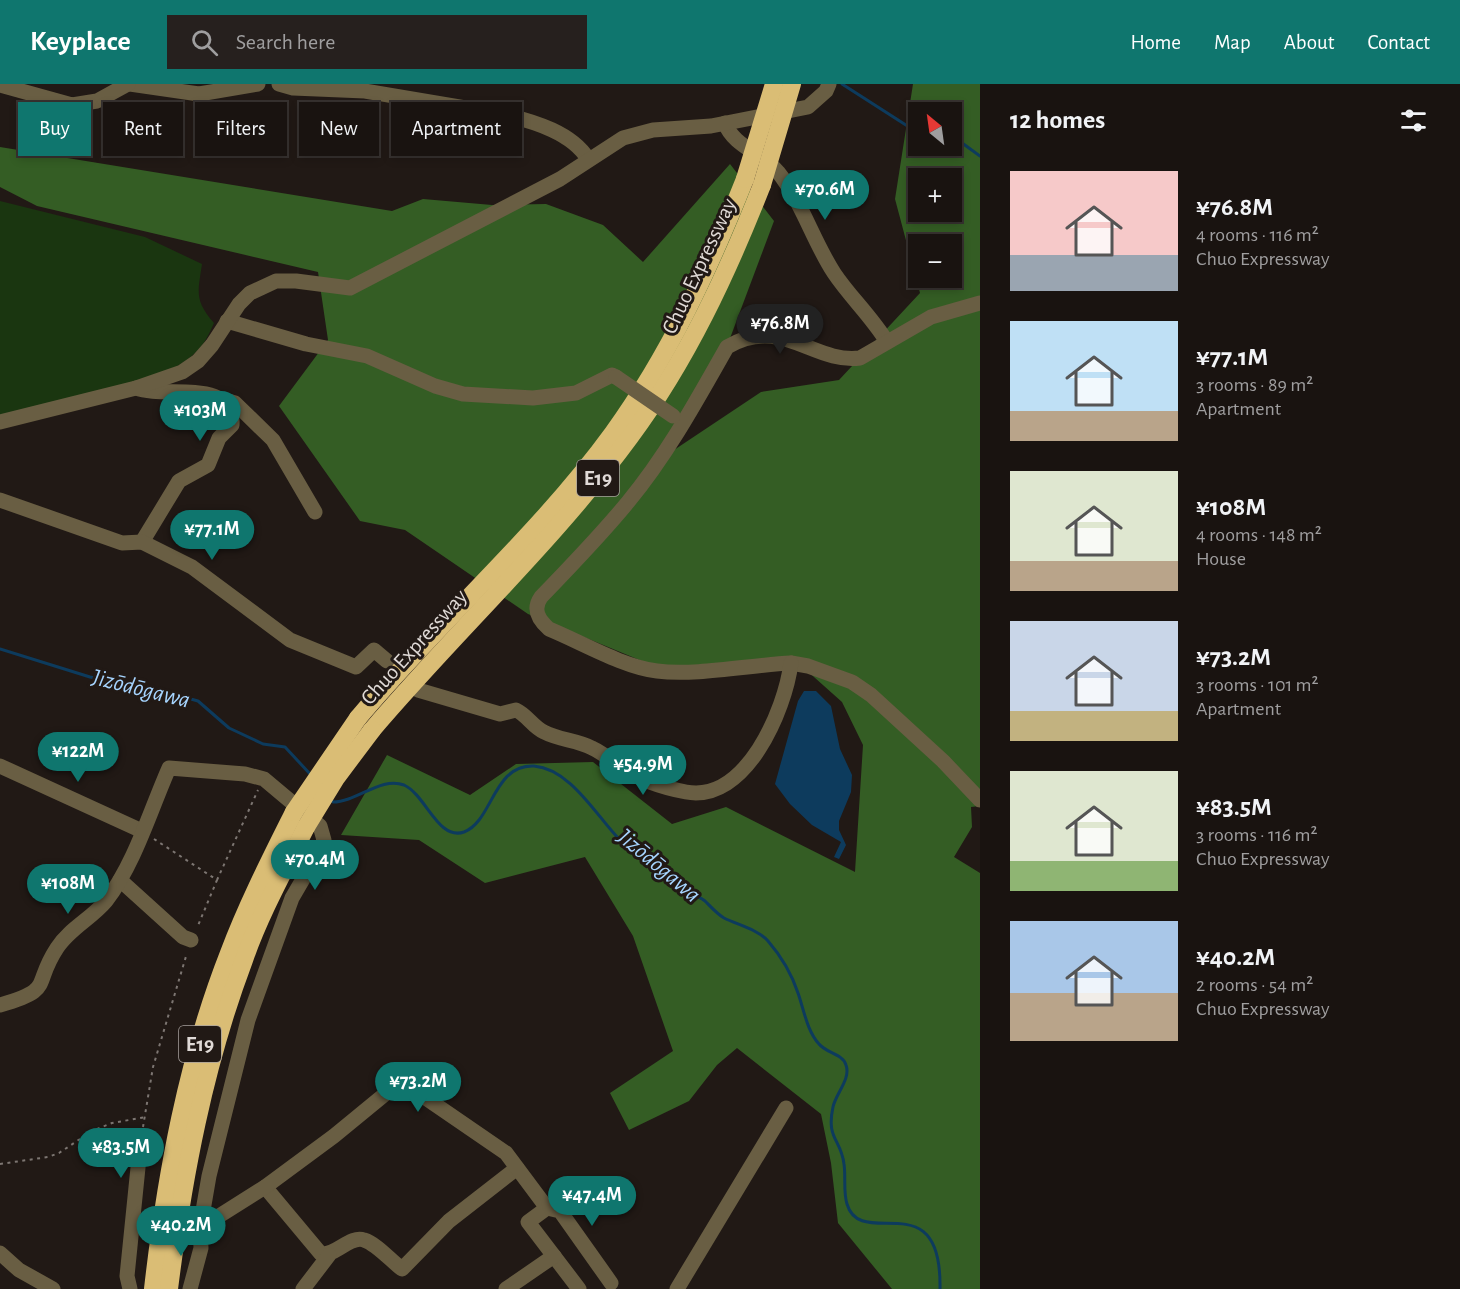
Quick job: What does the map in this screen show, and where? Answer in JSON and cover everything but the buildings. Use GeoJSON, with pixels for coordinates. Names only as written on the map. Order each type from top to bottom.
{"type":"FeatureCollection","features":[{"type":"Feature","properties":{"kind":"highway","name":"Chuo Expressway"},"geometry":{"type":"LineString","coordinates":[[753,182],[774,84]]}},
{"type":"Feature","properties":{"kind":"highway","name":"Chuo Expressway"},"geometry":{"type":"LineString","coordinates":[[153,1289],[173,1148],[209,1009],[229,953],[294,812],[365,724],[432,659],[587,492],[630,436],[671,376],[715,298],[753,182],[792,84]]}},
{"type":"Feature","properties":{"kind":"highway","name":"Chuo Expressway"},"geometry":{"type":"LineString","coordinates":[[169,1289],[180,1198],[205,1084],[224,1018],[249,947],[306,827],[365,724]]}},
{"type":"Feature","properties":{"kind":"street"},"geometry":{"type":"LineString","coordinates":[[0,85],[72,105],[97,101],[129,84],[199,94],[258,84]]}},
{"type":"Feature","properties":{"kind":"street"},"geometry":{"type":"LineString","coordinates":[[279,84],[293,88],[365,91],[507,115],[549,129],[566,138],[581,149],[588,159]]}},
{"type":"Feature","properties":{"kind":"street"},"geometry":{"type":"LineString","coordinates":[[0,422],[136,388],[182,372],[198,361],[250,293],[276,282],[296,281],[350,288],[560,178],[588,159],[636,133],[725,123],[808,107],[827,87]]}},
{"type":"Feature","properties":{"kind":"street"},"geometry":{"type":"LineString","coordinates":[[725,123],[729,133],[762,157],[787,184],[834,273],[887,342]]}},
{"type":"Feature","properties":{"kind":"street"},"geometry":{"type":"LineString","coordinates":[[980,303],[931,317],[860,358],[846,360],[778,337],[739,340],[727,347],[679,419],[629,501],[541,597],[536,609],[539,620],[549,628],[655,671],[681,672],[791,663],[808,666],[852,682],[871,695],[943,761],[980,800]]}},
{"type":"Feature","properties":{"kind":"street"},"geometry":{"type":"LineString","coordinates":[[227,321],[306,344],[367,356],[435,386],[463,394],[533,398],[576,393],[612,375],[679,419]]}},
{"type":"Feature","properties":{"kind":"street"},"geometry":{"type":"LineString","coordinates":[[136,388],[147,392],[215,396],[235,403],[273,440],[315,512]]}},
{"type":"Feature","properties":{"kind":"street"},"geometry":{"type":"LineString","coordinates":[[142,542],[178,481],[208,465],[219,438],[232,425],[233,416],[226,401]]}},
{"type":"Feature","properties":{"kind":"street"},"geometry":{"type":"LineString","coordinates":[[0,500],[122,543],[142,542],[192,567],[290,640],[308,649],[356,668],[375,650],[387,661]]}},
{"type":"Feature","properties":{"kind":"street"},"geometry":{"type":"LineString","coordinates":[[418,690],[500,714],[516,710],[543,732],[589,746],[624,769],[648,781],[686,792],[700,793],[718,789],[750,762],[776,716],[791,663]]}},
{"type":"Feature","properties":{"kind":"street"},"geometry":{"type":"LineString","coordinates":[[0,766],[142,831]]}},
{"type":"Feature","properties":{"kind":"street"},"geometry":{"type":"LineString","coordinates":[[0,1005],[35,992],[42,986],[57,948],[105,903],[120,880],[169,768],[245,774],[264,779],[320,826],[324,840],[292,898],[248,1020],[209,1176],[193,1229],[201,1248],[190,1289]]}},
{"type":"Feature","properties":{"kind":"street"},"geometry":{"type":"LineString","coordinates":[[120,880],[183,937],[191,940]]}},
{"type":"Feature","properties":{"kind":"street"},"geometry":{"type":"LineString","coordinates":[[193,1229],[265,1187],[334,1136],[401,1081],[506,1153],[547,1208],[560,1211],[611,1283]]}},
{"type":"Feature","properties":{"kind":"street"},"geometry":{"type":"LineString","coordinates":[[677,1289],[786,1108]]}},
{"type":"Feature","properties":{"kind":"street"},"geometry":{"type":"LineString","coordinates":[[128,1288],[127,1276],[138,1223],[141,1138]]}},
{"type":"Feature","properties":{"kind":"street"},"geometry":{"type":"LineString","coordinates":[[303,1289],[329,1255],[357,1239],[365,1240],[402,1269],[449,1221],[517,1168]]}},
{"type":"Feature","properties":{"kind":"street"},"geometry":{"type":"LineString","coordinates":[[265,1187],[321,1254],[329,1255]]}},
{"type":"Feature","properties":{"kind":"street"},"geometry":{"type":"LineString","coordinates":[[547,1208],[528,1222],[579,1289]]}},
{"type":"Feature","properties":{"kind":"street"},"geometry":{"type":"LineString","coordinates":[[0,1253],[19,1270],[52,1289]]}},
{"type":"Feature","properties":{"kind":"street"},"geometry":{"type":"LineString","coordinates":[[506,1289],[554,1256]]}},
{"type":"Feature","properties":{"kind":"path"},"geometry":{"type":"LineString","coordinates":[[141,1138],[153,1067],[163,1027],[191,940],[252,800],[264,779]]}},
{"type":"Feature","properties":{"kind":"path"},"geometry":{"type":"LineString","coordinates":[[142,831],[217,880]]}},
{"type":"Feature","properties":{"kind":"path"},"geometry":{"type":"LineString","coordinates":[[0,1164],[48,1157],[59,1153],[92,1131],[112,1123],[146,1117]]}},
{"type":"Feature","properties":{"kind":"green space"},"geometry":{"type":"Polygon","coordinates":[[[913,84],[980,84],[980,806],[971,807],[972,827],[954,857],[980,873],[980,1289],[892,1289],[838,1223],[831,1163],[821,1114],[737,1048],[717,1065],[689,1101],[629,1130],[610,1093],[673,1051],[633,936],[585,857],[485,883],[419,840],[341,835],[387,755],[470,795],[516,764],[593,762],[672,824],[726,807],[855,872],[863,745],[842,702],[796,661],[659,668],[528,614],[405,530],[360,521],[279,406],[328,340],[318,272],[37,206],[0,187],[0,147],[18,150],[18,156],[55,156],[392,211],[423,199],[492,205],[546,204],[603,225],[643,262],[730,164],[774,221],[729,341],[662,458],[761,392],[839,380],[920,293],[919,288],[962,288],[962,234],[908,234],[908,248],[895,199],[908,116],[908,156],[962,156],[962,102],[910,102],[913,84]]]}},
{"type":"Feature","properties":{"kind":"green space"},"geometry":{"type":"Polygon","coordinates":[[[0,201],[145,237],[202,264],[199,282],[200,302],[214,323],[204,343],[178,366],[156,377],[75,401],[0,416],[0,201]]]}},
{"type":"Feature","properties":{"kind":"water"},"geometry":{"type":"Polygon","coordinates":[[[804,691],[816,691],[831,706],[840,749],[852,775],[851,792],[839,821],[839,830],[846,845],[839,859],[834,857],[841,842],[812,825],[790,804],[775,784],[798,701],[804,691]]]}},
{"type":"Feature","properties":{"kind":"waterway"},"geometry":{"type":"LineString","coordinates":[[842,84],[908,126]]}},
{"type":"Feature","properties":{"kind":"waterway"},"geometry":{"type":"LineString","coordinates":[[962,143],[980,156]]}},
{"type":"Feature","properties":{"kind":"waterway","name":"Jizōdōgawa"},"geometry":{"type":"LineString","coordinates":[[0,649],[90,677],[158,690],[198,701],[229,728],[263,744],[285,747],[311,775]]}},
{"type":"Feature","properties":{"kind":"waterway","name":"Jizōdōgawa"},"geometry":{"type":"LineString","coordinates":[[330,799],[333,802],[342,801],[378,786],[395,783],[404,785],[412,790],[439,824],[455,833],[464,832],[474,826],[501,783],[510,774],[520,768],[534,766],[547,769],[571,785],[620,840],[649,859],[678,887],[705,901],[724,918],[764,937],[789,973],[815,1039],[822,1047],[842,1058],[846,1065],[845,1081],[833,1107],[831,1126],[845,1169],[847,1204],[855,1217],[868,1222],[915,1227],[928,1236],[937,1256],[940,1289]]}},
{"type":"Feature","properties":{"kind":"tunnel"},"geometry":{"type":"LineString","coordinates":[[145,1223],[171,1227]]}}]}
